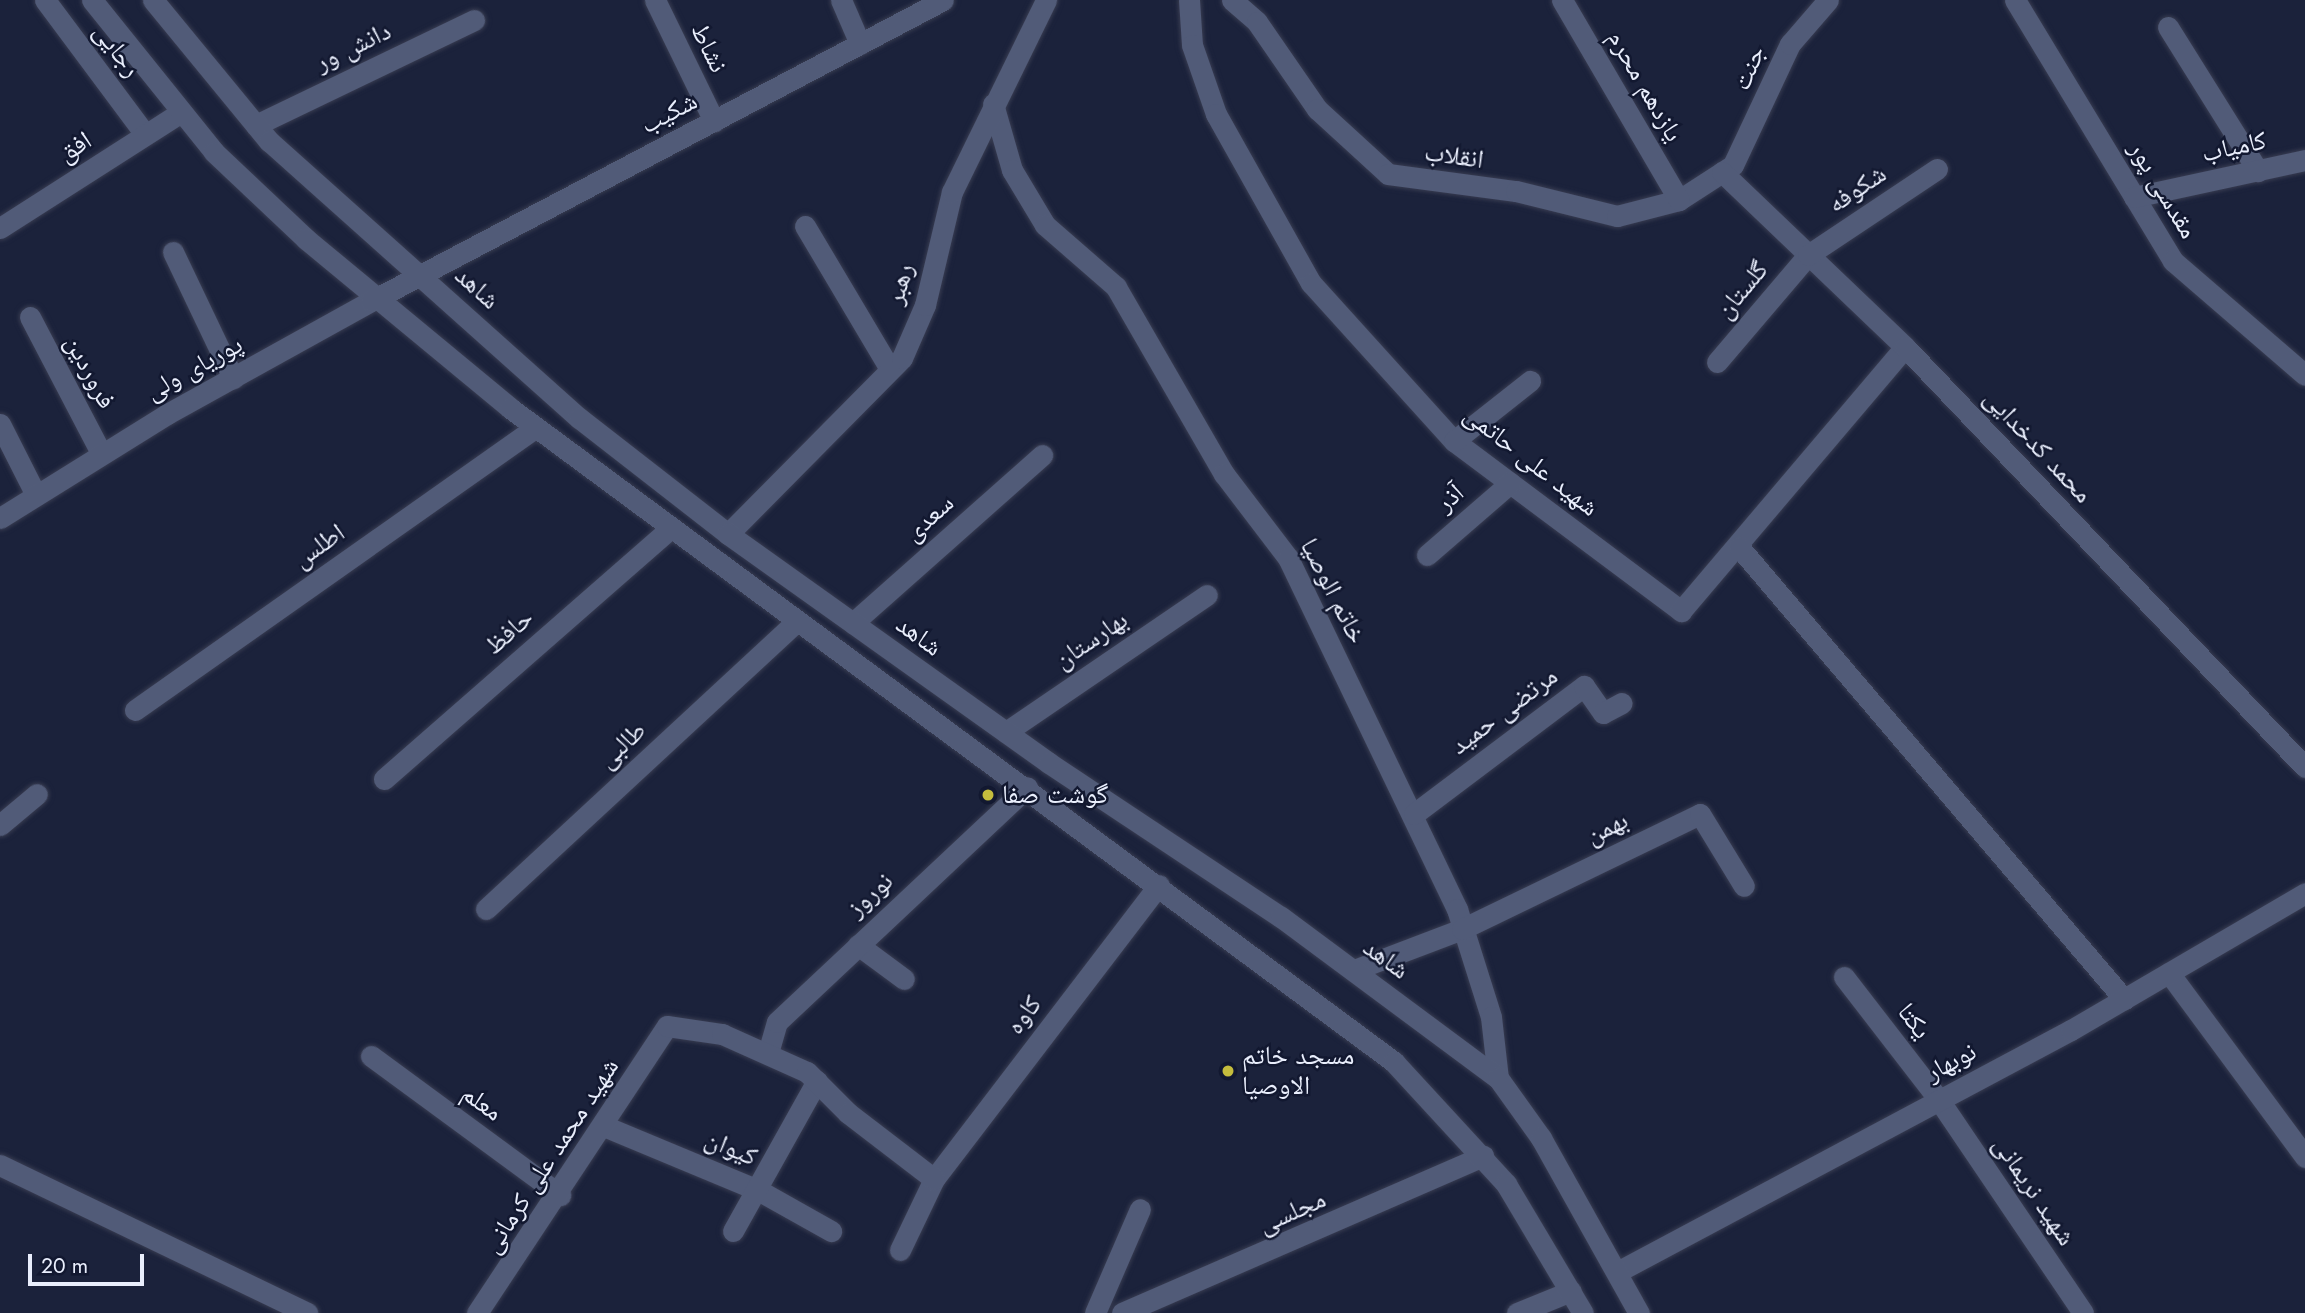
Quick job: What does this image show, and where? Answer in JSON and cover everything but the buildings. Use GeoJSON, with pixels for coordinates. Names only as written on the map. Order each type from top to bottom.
{"type":"FeatureCollection","features":[{"type":"Feature","properties":{"kind":"street","name":"رجایی"},"geometry":{"type":"LineString","coordinates":[[45,0],[145,134]]}},
{"type":"Feature","properties":{"kind":"street"},"geometry":{"type":"LineString","coordinates":[[92,0],[180,113],[306,239],[535,428],[1027,787],[1394,1062],[1483,1156],[1583,1313]]}},
{"type":"Feature","properties":{"kind":"street","name":"شاهد"},"geometry":{"type":"LineString","coordinates":[[153,0],[256,125],[579,418],[728,534],[1006,732],[1354,970],[1498,1078],[1541,1138],[1619,1270],[1639,1313]]}},
{"type":"Feature","properties":{"kind":"street","name":"نشاط"},"geometry":{"type":"LineString","coordinates":[[654,0],[714,121]]}},
{"type":"Feature","properties":{"kind":"street"},"geometry":{"type":"LineString","coordinates":[[841,0],[860,44]]}},
{"type":"Feature","properties":{"kind":"street","name":"شکیب"},"geometry":{"type":"LineString","coordinates":[[420,275],[943,0]]}},
{"type":"Feature","properties":{"kind":"street","name":"رهبر"},"geometry":{"type":"LineString","coordinates":[[728,534],[890,369],[925,305],[952,192],[1046,0]]}},
{"type":"Feature","properties":{"kind":"street","name":"شهید علی حاتمی"},"geometry":{"type":"LineString","coordinates":[[1189,0],[1192,45],[1216,114],[1311,283],[1454,441],[1681,611],[1739,547],[1905,347]]}},
{"type":"Feature","properties":{"kind":"street","name":"انقلاب"},"geometry":{"type":"LineString","coordinates":[[1232,0],[1257,22],[1317,109],[1388,174],[1516,191],[1617,216],[1679,200],[1727,169]]}},
{"type":"Feature","properties":{"kind":"street","name":"یازدهم محرم"},"geometry":{"type":"LineString","coordinates":[[1562,0],[1679,200]]}},
{"type":"Feature","properties":{"kind":"street","name":"جنت"},"geometry":{"type":"LineString","coordinates":[[1727,169],[1790,44],[1828,0]]}},
{"type":"Feature","properties":{"kind":"street","name":"مقدسی پور"},"geometry":{"type":"LineString","coordinates":[[2015,0],[2173,261],[2302,368]]}},
{"type":"Feature","properties":{"kind":"street","name":"دانش ور"},"geometry":{"type":"LineString","coordinates":[[256,125],[474,20]]}},
{"type":"Feature","properties":{"kind":"street"},"geometry":{"type":"LineString","coordinates":[[2168,27],[2258,171]]}},
{"type":"Feature","properties":{"kind":"street","name":"خاتم الوصیا"},"geometry":{"type":"LineString","coordinates":[[993,104],[1012,170],[1045,225],[1116,287],[1224,474],[1288,558],[1414,814],[1462,929],[1490,1017],[1498,1078]]}},
{"type":"Feature","properties":{"kind":"street","name":"افق"},"geometry":{"type":"LineString","coordinates":[[0,228],[180,113]]}},
{"type":"Feature","properties":{"kind":"street","name":"کامیاب"},"geometry":{"type":"LineString","coordinates":[[2134,197],[2305,160]]}},
{"type":"Feature","properties":{"kind":"street","name":"محمد کدخدایی"},"geometry":{"type":"LineString","coordinates":[[1727,169],[1808,255],[1905,347],[2305,767]]}},
{"type":"Feature","properties":{"kind":"street","name":"شکوفه"},"geometry":{"type":"LineString","coordinates":[[1808,255],[1937,169]]}},
{"type":"Feature","properties":{"kind":"street"},"geometry":{"type":"LineString","coordinates":[[805,226],[890,369]]}},
{"type":"Feature","properties":{"kind":"street"},"geometry":{"type":"LineString","coordinates":[[173,253],[233,378]]}},
{"type":"Feature","properties":{"kind":"street","name":"گلستان"},"geometry":{"type":"LineString","coordinates":[[1717,362],[1808,255]]}},
{"type":"Feature","properties":{"kind":"street","name":"پوریای ولی"},"geometry":{"type":"LineString","coordinates":[[0,518],[101,453],[420,275]]}},
{"type":"Feature","properties":{"kind":"street","name":"فروردین"},"geometry":{"type":"LineString","coordinates":[[30,317],[101,453]]}},
{"type":"Feature","properties":{"kind":"street"},"geometry":{"type":"LineString","coordinates":[[1454,441],[1530,382]]}},
{"type":"Feature","properties":{"kind":"street"},"geometry":{"type":"LineString","coordinates":[[0,424],[35,493]]}},
{"type":"Feature","properties":{"kind":"street","name":"اطلس"},"geometry":{"type":"LineString","coordinates":[[135,710],[535,428]]}},
{"type":"Feature","properties":{"kind":"street","name":"سعدی"},"geometry":{"type":"LineString","coordinates":[[853,622],[1042,455]]}},
{"type":"Feature","properties":{"kind":"street","name":"آذر"},"geometry":{"type":"LineString","coordinates":[[1427,555],[1510,483]]}},
{"type":"Feature","properties":{"kind":"street","name":"حافظ"},"geometry":{"type":"LineString","coordinates":[[384,779],[671,528]]}},
{"type":"Feature","properties":{"kind":"street"},"geometry":{"type":"LineString","coordinates":[[1739,547],[2124,999]]}},
{"type":"Feature","properties":{"kind":"street","name":"بهارستان"},"geometry":{"type":"LineString","coordinates":[[1006,732],[1207,595]]}},
{"type":"Feature","properties":{"kind":"street","name":"طالبی"},"geometry":{"type":"LineString","coordinates":[[486,909],[797,621]]}},
{"type":"Feature","properties":{"kind":"street","name":"مرتضی حمید"},"geometry":{"type":"LineString","coordinates":[[1414,814],[1584,686],[1603,713],[1622,703]]}},
{"type":"Feature","properties":{"kind":"street","name":"نوروز"},"geometry":{"type":"LineString","coordinates":[[768,1053],[777,1022],[1027,787]]}},
{"type":"Feature","properties":{"kind":"street"},"geometry":{"type":"LineString","coordinates":[[3,819],[37,794]]}},
{"type":"Feature","properties":{"kind":"street","name":"بهمن"},"geometry":{"type":"LineString","coordinates":[[1462,929],[1700,814],[1744,886]]}},
{"type":"Feature","properties":{"kind":"street","name":"کاوه"},"geometry":{"type":"LineString","coordinates":[[900,1250],[934,1179],[1158,885]]}},
{"type":"Feature","properties":{"kind":"street","name":"نوبهار"},"geometry":{"type":"LineString","coordinates":[[1619,1270],[2124,999],[2305,893]]}},
{"type":"Feature","properties":{"kind":"street"},"geometry":{"type":"LineString","coordinates":[[1354,970],[1462,929]]}},
{"type":"Feature","properties":{"kind":"street"},"geometry":{"type":"LineString","coordinates":[[858,945],[904,979]]}},
{"type":"Feature","properties":{"kind":"street"},"geometry":{"type":"LineString","coordinates":[[2169,973],[2305,1157]]}},
{"type":"Feature","properties":{"kind":"street","name":"یکتا"},"geometry":{"type":"LineString","coordinates":[[1844,976],[1939,1100]]}},
{"type":"Feature","properties":{"kind":"street","name":"شهید محمد علی کرمانی"},"geometry":{"type":"LineString","coordinates":[[477,1313],[560,1195],[667,1026],[722,1034],[768,1053]]}},
{"type":"Feature","properties":{"kind":"street"},"geometry":{"type":"LineString","coordinates":[[768,1053],[817,1081],[848,1113],[934,1179]]}},
{"type":"Feature","properties":{"kind":"street","name":"معلم"},"geometry":{"type":"LineString","coordinates":[[371,1056],[560,1195]]}},
{"type":"Feature","properties":{"kind":"street"},"geometry":{"type":"LineString","coordinates":[[733,1231],[817,1081]]}},
{"type":"Feature","properties":{"kind":"street","name":"شهید نریمانی"},"geometry":{"type":"LineString","coordinates":[[1939,1100],[2083,1313]]}},
{"type":"Feature","properties":{"kind":"street","name":"کیوان"},"geometry":{"type":"LineString","coordinates":[[604,1126],[758,1190],[831,1231]]}},
{"type":"Feature","properties":{"kind":"street","name":"مجلسی"},"geometry":{"type":"LineString","coordinates":[[1122,1313],[1483,1156]]}},
{"type":"Feature","properties":{"kind":"street"},"geometry":{"type":"LineString","coordinates":[[0,1165],[307,1313]]}},
{"type":"Feature","properties":{"kind":"street"},"geometry":{"type":"LineString","coordinates":[[1095,1313],[1140,1209]]}},
{"type":"Feature","properties":{"kind":"street"},"geometry":{"type":"LineString","coordinates":[[1517,1313],[1571,1291]]}},
{"type":"Feature","properties":{"kind":"place","name":"گوشت صفا"},"geometry":{"type":"Point","coordinates":[988,795]}},
{"type":"Feature","properties":{"kind":"place","name":"مسجد خاتم الاوصیا"},"geometry":{"type":"Point","coordinates":[1228,1071]}}]}
